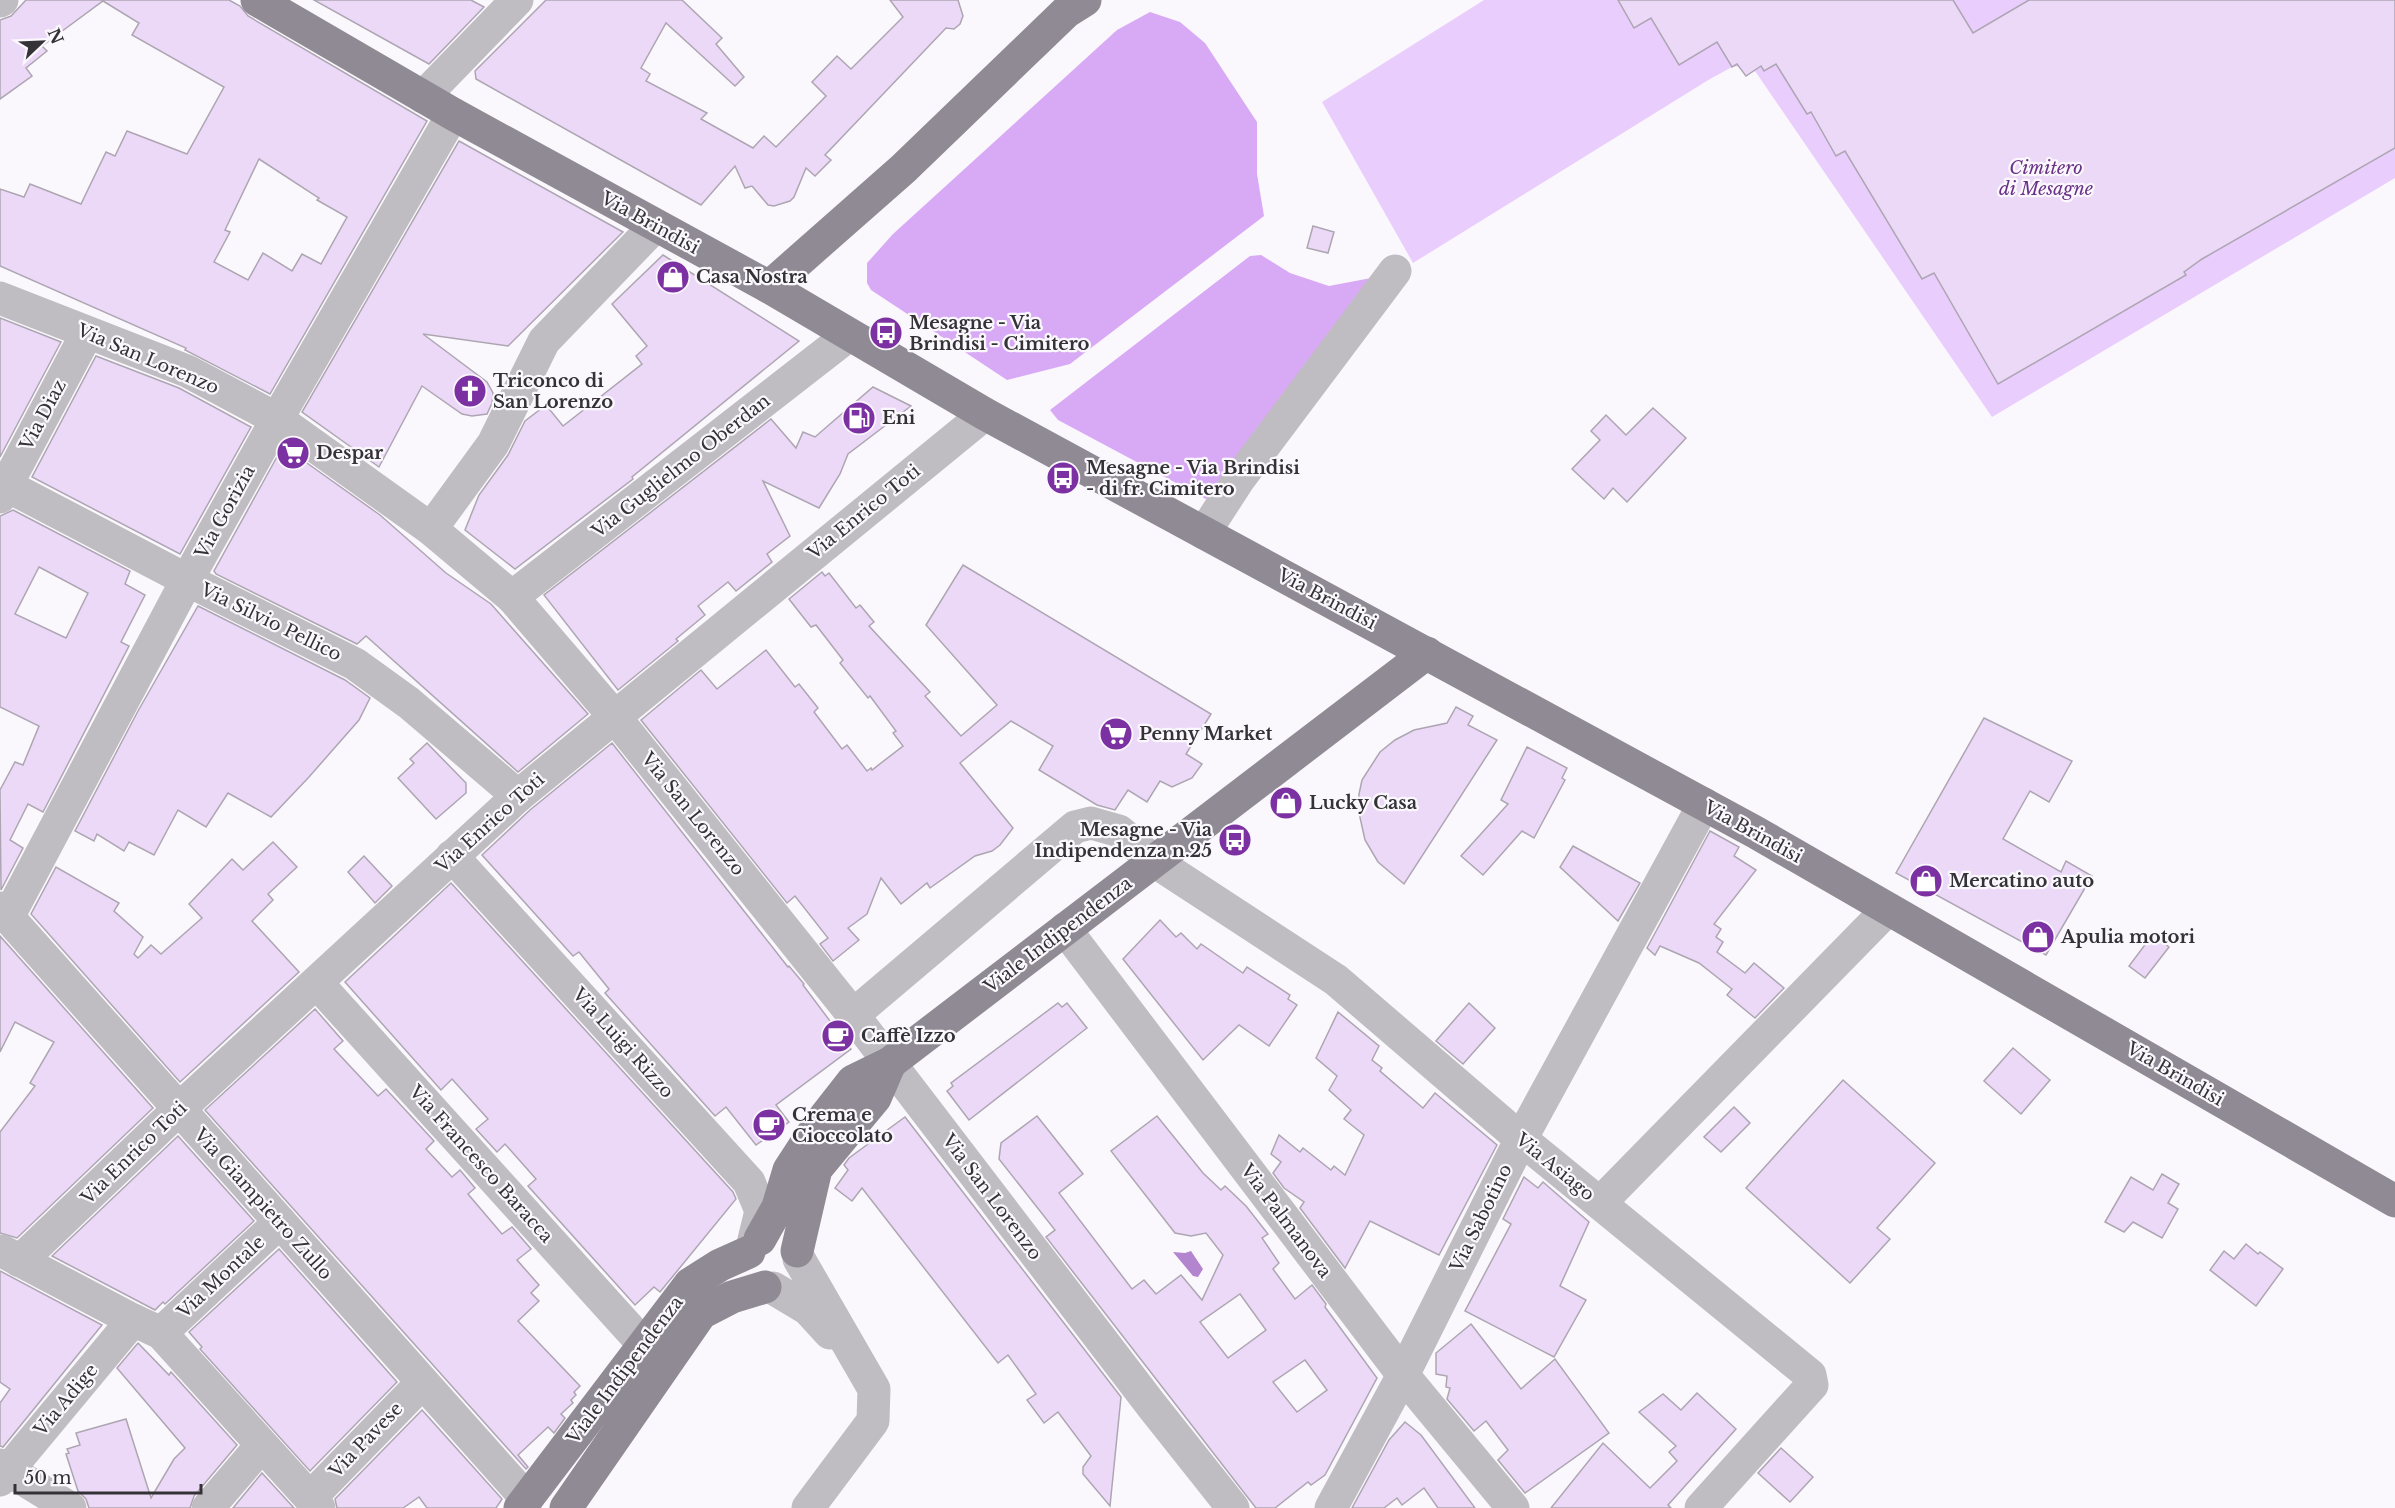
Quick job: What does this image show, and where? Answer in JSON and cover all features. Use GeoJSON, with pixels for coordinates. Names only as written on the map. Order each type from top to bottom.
{"type":"FeatureCollection","features":[{"type":"Feature","properties":{"kind":"main road","name":"Via Brindisi"},"geometry":{"type":"LineString","coordinates":[[257,0],[453,114],[769,287],[985,414],[1704,804],[2395,1201]]}},
{"type":"Feature","properties":{"kind":"main road"},"geometry":{"type":"LineString","coordinates":[[769,287],[903,169],[1066,12],[1085,0]]}},
{"type":"Feature","properties":{"kind":"main road","name":"Viale Indipendenza"},"geometry":{"type":"LineString","coordinates":[[523,1503],[645,1346],[690,1284],[754,1245],[778,1207],[789,1170],[853,1081],[890,1063],[1426,653]]}},
{"type":"Feature","properties":{"kind":"main road","name":"Viale Indipendenza"},"geometry":{"type":"LineString","coordinates":[[798,1255],[816,1169],[875,1098],[890,1063]]}},
{"type":"Feature","properties":{"kind":"main road"},"geometry":{"type":"LineString","coordinates":[[777,1236],[785,1239],[798,1255],[795,1276],[782,1286],[769,1287],[751,1276],[747,1260],[754,1245],[777,1236]]}},
{"type":"Feature","properties":{"kind":"main road","name":"Viale Indipendenza"},"geometry":{"type":"LineString","coordinates":[[566,1508],[701,1313],[732,1297],[769,1287]]}},
{"type":"Feature","properties":{"kind":"street"},"geometry":{"type":"LineString","coordinates":[[423,97],[517,0]]}},
{"type":"Feature","properties":{"kind":"street","name":"Via Gorizia"},"geometry":{"type":"LineString","coordinates":[[4,912],[277,419],[453,114]]}},
{"type":"Feature","properties":{"kind":"street"},"geometry":{"type":"LineString","coordinates":[[431,529],[493,444],[544,341],[655,226]]}},
{"type":"Feature","properties":{"kind":"street"},"geometry":{"type":"LineString","coordinates":[[1204,532],[1239,479],[1395,271]]}},
{"type":"Feature","properties":{"kind":"street","name":"Via San Lorenzo"},"geometry":{"type":"LineString","coordinates":[[0,298],[188,371],[277,419],[431,529],[512,597],[614,716],[853,1015],[1152,1406],[1233,1508]]}},
{"type":"Feature","properties":{"kind":"street","name":"Via Diaz"},"geometry":{"type":"LineString","coordinates":[[2,488],[87,333]]}},
{"type":"Feature","properties":{"kind":"street","name":"Via Guglielmo Oberdan"},"geometry":{"type":"LineString","coordinates":[[512,597],[849,335]]}},
{"type":"Feature","properties":{"kind":"street","name":"Via Enrico Toti"},"geometry":{"type":"LineString","coordinates":[[10,1256],[178,1110],[518,796],[985,414]]}},
{"type":"Feature","properties":{"kind":"street","name":"Via Silvio Pellico"},"geometry":{"type":"LineString","coordinates":[[2,488],[356,664],[409,703],[518,796]]}},
{"type":"Feature","properties":{"kind":"street","name":"Via Sabotino"},"geometry":{"type":"LineString","coordinates":[[1331,1508],[1403,1375],[1521,1139],[1704,804]]}},
{"type":"Feature","properties":{"kind":"street","name":"Via Asiago"},"geometry":{"type":"LineString","coordinates":[[853,1015],[1075,827],[1091,823],[1119,831],[1154,861],[1336,980],[1521,1139],[1810,1375],[1812,1385],[1701,1508]]}},
{"type":"Feature","properties":{"kind":"street","name":"Via Luigi Rizzo"},"geometry":{"type":"LineString","coordinates":[[452,856],[749,1182],[761,1211],[754,1245]]}},
{"type":"Feature","properties":{"kind":"street"},"geometry":{"type":"LineString","coordinates":[[1600,1203],[1888,909]]}},
{"type":"Feature","properties":{"kind":"street","name":"Via Giampietro Zullo"},"geometry":{"type":"LineString","coordinates":[[4,912],[422,1383],[523,1503]]}},
{"type":"Feature","properties":{"kind":"street","name":"Via Palmanova"},"geometry":{"type":"LineString","coordinates":[[1065,929],[1403,1375],[1513,1508]]}},
{"type":"Feature","properties":{"kind":"street","name":"Via Francesco Baracca"},"geometry":{"type":"LineString","coordinates":[[317,983],[645,1346]]}},
{"type":"Feature","properties":{"kind":"street","name":"Via Montale"},"geometry":{"type":"LineString","coordinates":[[147,1326],[280,1222]]}},
{"type":"Feature","properties":{"kind":"street"},"geometry":{"type":"LineString","coordinates":[[798,1255],[874,1389],[873,1421],[808,1508]]}},
{"type":"Feature","properties":{"kind":"street"},"geometry":{"type":"LineString","coordinates":[[10,1256],[147,1326],[314,1503]]}},
{"type":"Feature","properties":{"kind":"street"},"geometry":{"type":"LineString","coordinates":[[769,1287],[808,1310],[861,1366]]}},
{"type":"Feature","properties":{"kind":"street","name":"Via Adige"},"geometry":{"type":"LineString","coordinates":[[3,1471],[147,1326]]}},
{"type":"Feature","properties":{"kind":"street","name":"Via Pavese"},"geometry":{"type":"LineString","coordinates":[[314,1503],[422,1383]]}},
{"type":"Feature","properties":{"kind":"street"},"geometry":{"type":"LineString","coordinates":[[208,1508],[261,1446]]}},
{"type":"Feature","properties":{"kind":"street"},"geometry":{"type":"LineString","coordinates":[[3,1471],[70,1508]]}},
{"type":"Feature","properties":{"kind":"green space","name":"Cimitero di Mesagne"},"geometry":{"type":"Polygon","coordinates":[[[1484,0],[2395,0],[2395,178],[1992,417],[1755,71],[1746,76],[1739,66],[1732,67],[1710,79],[1413,263],[1322,102],[1484,0]]]}},
{"type":"Feature","properties":{"kind":"shaded area"},"geometry":{"type":"Polygon","coordinates":[[[1150,12],[1180,22],[1205,43],[1257,122],[1257,174],[1264,216],[1070,364],[1007,380],[871,290],[867,283],[867,263],[893,234],[1117,30],[1150,12]]]}},
{"type":"Feature","properties":{"kind":"shaded area"},"geometry":{"type":"Polygon","coordinates":[[[1261,255],[1290,273],[1329,286],[1371,278],[1221,488],[1206,499],[1058,420],[1050,410],[1250,256],[1261,255]]]}},
{"type":"Feature","properties":{"kind":"shaded area"},"geometry":{"type":"Polygon","coordinates":[[[1191,1251],[1203,1269],[1198,1277],[1193,1276],[1173,1252],[1191,1251]]]}},
{"type":"Feature","properties":{"kind":"building"},"geometry":{"type":"Polygon","coordinates":[[[26,0],[229,0],[240,6],[248,16],[427,121],[270,394],[185,350],[186,348],[0,266],[0,189],[24,197],[30,184],[81,204],[106,152],[115,156],[127,131],[187,154],[224,87],[132,35],[139,23],[103,1],[42,46],[47,51],[26,68],[32,76],[0,99],[0,20],[11,16],[26,0]],[[259,159],[225,230],[230,232],[214,262],[248,280],[263,253],[292,271],[302,254],[321,264],[347,217],[317,200],[319,198],[259,159]]]}},
{"type":"Feature","properties":{"kind":"building"},"geometry":{"type":"Polygon","coordinates":[[[314,0],[471,0],[484,7],[429,64],[314,0]]]}},
{"type":"Feature","properties":{"kind":"building"},"geometry":{"type":"Polygon","coordinates":[[[546,0],[682,0],[722,38],[716,44],[744,77],[735,86],[666,23],[641,68],[650,74],[646,81],[707,113],[701,119],[753,148],[764,136],[776,147],[826,96],[812,82],[837,56],[851,69],[903,17],[890,0],[958,0],[963,16],[960,24],[954,29],[946,28],[825,155],[831,160],[815,176],[806,168],[794,197],[790,201],[774,206],[768,205],[752,186],[745,188],[735,166],[701,205],[476,79],[475,71],[546,0]]]}},
{"type":"Feature","properties":{"kind":"building","name":"Cimitero di Mesagne"},"geometry":{"type":"Polygon","coordinates":[[[1618,0],[1953,0],[1973,33],[2029,0],[2395,0],[2395,148],[2202,259],[2184,272],[2186,275],[1998,384],[1934,273],[1922,279],[1845,151],[1836,156],[1811,112],[1807,114],[1776,64],[1764,71],[1761,66],[1746,76],[1737,64],[1732,67],[1717,42],[1679,65],[1651,18],[1634,28],[1618,0]]]}},
{"type":"Feature","properties":{"kind":"building"},"geometry":{"type":"Polygon","coordinates":[[[459,141],[623,232],[508,346],[423,334],[487,382],[493,393],[492,403],[487,414],[472,416],[462,414],[422,386],[379,467],[302,412],[459,141]]]}},
{"type":"Feature","properties":{"kind":"building"},"geometry":{"type":"Polygon","coordinates":[[[1313,226],[1334,232],[1328,253],[1307,248],[1313,226]]]}},
{"type":"Feature","properties":{"kind":"building"},"geometry":{"type":"Polygon","coordinates":[[[663,255],[799,341],[632,477],[633,479],[515,569],[465,530],[479,495],[508,455],[525,421],[546,405],[563,426],[642,364],[636,356],[647,346],[612,304],[663,255]]]}},
{"type":"Feature","properties":{"kind":"building"},"geometry":{"type":"Polygon","coordinates":[[[0,318],[61,342],[0,457],[0,318]]]}},
{"type":"Feature","properties":{"kind":"building"},"geometry":{"type":"Polygon","coordinates":[[[96,356],[179,388],[251,427],[180,554],[32,477],[96,356]]]}},
{"type":"Feature","properties":{"kind":"building"},"geometry":{"type":"Polygon","coordinates":[[[873,387],[911,406],[848,454],[840,474],[819,508],[763,481],[790,536],[767,554],[772,562],[736,591],[728,582],[698,606],[705,615],[676,639],[678,641],[618,690],[544,595],[771,419],[796,448],[803,432],[815,437],[873,387]]]}},
{"type":"Feature","properties":{"kind":"building"},"geometry":{"type":"Polygon","coordinates":[[[1653,408],[1686,438],[1627,502],[1613,488],[1604,499],[1572,469],[1600,440],[1591,431],[1606,415],[1626,435],[1653,408]]]}},
{"type":"Feature","properties":{"kind":"building"},"geometry":{"type":"Polygon","coordinates":[[[283,446],[380,515],[446,573],[491,604],[588,714],[518,772],[366,636],[357,644],[216,574],[214,571],[283,446]]]}},
{"type":"Feature","properties":{"kind":"building"},"geometry":{"type":"Polygon","coordinates":[[[13,510],[130,571],[125,584],[145,595],[121,642],[129,646],[43,812],[28,804],[10,840],[23,848],[1,890],[0,790],[15,762],[23,765],[39,726],[0,707],[0,516],[13,510]],[[39,567],[15,614],[66,638],[88,593],[39,567]]]}},
{"type":"Feature","properties":{"kind":"building"},"geometry":{"type":"Polygon","coordinates":[[[963,565],[1211,714],[1186,754],[1202,764],[1192,778],[1172,787],[1160,781],[1147,802],[1128,790],[1115,810],[1097,805],[1039,770],[1053,746],[1011,721],[960,763],[1013,828],[1000,845],[992,851],[975,856],[930,888],[927,883],[901,904],[881,878],[867,914],[848,928],[859,940],[833,961],[820,944],[828,938],[795,896],[787,903],[641,720],[701,670],[717,689],[766,650],[795,687],[799,684],[818,708],[814,712],[842,749],[847,745],[867,771],[871,768],[872,770],[903,746],[893,733],[896,731],[870,696],[868,698],[840,663],[843,660],[816,625],[811,627],[789,599],[822,572],[825,576],[829,573],[856,608],[860,605],[874,622],[869,626],[930,692],[925,696],[961,736],[997,705],[926,625],[963,565]]]}},
{"type":"Feature","properties":{"kind":"building"},"geometry":{"type":"Polygon","coordinates":[[[198,606],[345,680],[370,698],[359,720],[271,817],[228,793],[206,827],[178,810],[154,855],[129,842],[124,851],[97,834],[94,841],[75,831],[138,711],[198,606]]]}},
{"type":"Feature","properties":{"kind":"building"},"geometry":{"type":"Polygon","coordinates":[[[1456,707],[1473,716],[1468,725],[1497,740],[1404,884],[1378,862],[1365,840],[1359,813],[1362,780],[1380,752],[1395,740],[1414,730],[1447,723],[1456,707]]]}},
{"type":"Feature","properties":{"kind":"building"},"geometry":{"type":"Polygon","coordinates":[[[1984,718],[2072,761],[2049,802],[2030,791],[2003,839],[2061,872],[2066,861],[2092,876],[2046,955],[1896,873],[1984,718]]]}},
{"type":"Feature","properties":{"kind":"building"},"geometry":{"type":"Polygon","coordinates":[[[427,743],[466,783],[466,793],[436,819],[398,778],[414,763],[410,759],[427,743]]]}},
{"type":"Feature","properties":{"kind":"building"},"geometry":{"type":"Polygon","coordinates":[[[612,743],[788,967],[804,984],[851,1049],[776,1105],[789,1122],[756,1145],[726,1107],[715,1116],[605,993],[609,989],[579,952],[573,956],[482,855],[530,810],[612,743]]]}},
{"type":"Feature","properties":{"kind":"building"},"geometry":{"type":"Polygon","coordinates":[[[1527,747],[1567,768],[1562,778],[1565,780],[1534,838],[1522,831],[1483,875],[1461,856],[1508,804],[1501,800],[1527,747]]]}},
{"type":"Feature","properties":{"kind":"building"},"geometry":{"type":"Polygon","coordinates":[[[1710,831],[1739,847],[1734,856],[1756,870],[1714,924],[1721,929],[1716,937],[1723,942],[1717,952],[1745,973],[1754,963],[1784,988],[1755,1018],[1727,995],[1732,989],[1699,963],[1660,946],[1655,955],[1647,948],[1710,831]]]}},
{"type":"Feature","properties":{"kind":"building"},"geometry":{"type":"Polygon","coordinates":[[[273,842],[297,867],[268,894],[273,900],[252,921],[299,972],[180,1082],[31,914],[56,867],[119,903],[114,911],[143,937],[134,954],[138,958],[151,945],[161,954],[202,918],[189,904],[232,859],[243,870],[273,842]]]}},
{"type":"Feature","properties":{"kind":"building"},"geometry":{"type":"Polygon","coordinates":[[[1573,846],[1640,883],[1618,921],[1560,867],[1573,846]]]}},
{"type":"Feature","properties":{"kind":"building"},"geometry":{"type":"Polygon","coordinates":[[[364,856],[392,886],[375,903],[348,872],[364,856]]]}},
{"type":"Feature","properties":{"kind":"building"},"geometry":{"type":"Polygon","coordinates":[[[451,883],[733,1192],[736,1199],[660,1292],[654,1287],[635,1305],[528,1186],[536,1179],[505,1144],[497,1152],[476,1129],[488,1119],[452,1079],[441,1090],[345,982],[451,883]]]}},
{"type":"Feature","properties":{"kind":"building"},"geometry":{"type":"Polygon","coordinates":[[[1160,920],[1176,937],[1181,933],[1197,949],[1201,944],[1243,973],[1247,967],[1290,995],[1288,999],[1297,1005],[1269,1046],[1239,1025],[1203,1060],[1123,959],[1160,920]]]}},
{"type":"Feature","properties":{"kind":"building"},"geometry":{"type":"Polygon","coordinates":[[[2153,934],[2169,947],[2145,978],[2129,966],[2153,934]]]}},
{"type":"Feature","properties":{"kind":"building"},"geometry":{"type":"Polygon","coordinates":[[[0,936],[153,1108],[17,1238],[0,1233],[0,1132],[35,1086],[30,1083],[54,1042],[15,1022],[0,1052],[0,936]]]}},
{"type":"Feature","properties":{"kind":"building"},"geometry":{"type":"Polygon","coordinates":[[[1058,1003],[1062,1007],[1067,1003],[1087,1028],[969,1120],[947,1091],[953,1086],[951,1083],[1058,1003]]]}},
{"type":"Feature","properties":{"kind":"building"},"geometry":{"type":"Polygon","coordinates":[[[1469,1003],[1495,1028],[1463,1064],[1436,1041],[1469,1003]]]}},
{"type":"Feature","properties":{"kind":"building"},"geometry":{"type":"Polygon","coordinates":[[[315,1009],[343,1041],[334,1049],[378,1096],[386,1089],[434,1141],[426,1149],[452,1177],[460,1170],[475,1188],[468,1194],[502,1234],[512,1227],[531,1249],[517,1260],[539,1285],[531,1293],[539,1301],[518,1321],[580,1386],[574,1392],[576,1395],[571,1400],[573,1403],[561,1414],[565,1418],[554,1433],[548,1427],[518,1455],[528,1467],[526,1469],[205,1110],[315,1009]]]}},
{"type":"Feature","properties":{"kind":"building"},"geometry":{"type":"Polygon","coordinates":[[[1338,1012],[1379,1046],[1372,1060],[1382,1068],[1380,1071],[1423,1108],[1435,1093],[1497,1145],[1439,1255],[1370,1221],[1345,1268],[1300,1208],[1304,1202],[1284,1188],[1273,1173],[1281,1162],[1271,1154],[1279,1135],[1300,1152],[1303,1148],[1331,1170],[1334,1166],[1345,1175],[1364,1135],[1344,1119],[1351,1110],[1329,1090],[1337,1076],[1316,1058],[1338,1012]]]}},
{"type":"Feature","properties":{"kind":"building"},"geometry":{"type":"Polygon","coordinates":[[[2013,1048],[2050,1080],[2021,1114],[1984,1081],[2013,1048]]]}},
{"type":"Feature","properties":{"kind":"building"},"geometry":{"type":"Polygon","coordinates":[[[1843,1080],[1935,1163],[1877,1228],[1890,1239],[1850,1283],[1746,1188],[1843,1080]]]}},
{"type":"Feature","properties":{"kind":"building"},"geometry":{"type":"Polygon","coordinates":[[[1734,1107],[1750,1123],[1721,1152],[1704,1137],[1734,1107]]]}},
{"type":"Feature","properties":{"kind":"building"},"geometry":{"type":"Polygon","coordinates":[[[1037,1116],[1083,1174],[1059,1193],[1132,1289],[1144,1280],[1156,1294],[1181,1275],[1202,1300],[1223,1255],[1206,1233],[1191,1236],[1175,1233],[1111,1151],[1157,1116],[1203,1173],[1221,1190],[1225,1186],[1246,1206],[1268,1234],[1262,1238],[1279,1263],[1273,1269],[1295,1299],[1312,1285],[1326,1304],[1325,1307],[1377,1378],[1325,1475],[1311,1485],[1308,1482],[1275,1508],[1256,1508],[1046,1237],[1055,1230],[999,1159],[1001,1143],[1037,1116]],[[1240,1294],[1200,1322],[1228,1358],[1266,1330],[1240,1294]],[[1305,1360],[1273,1382],[1297,1412],[1327,1390],[1305,1360]]]}},
{"type":"Feature","properties":{"kind":"building"},"geometry":{"type":"Polygon","coordinates":[[[905,1117],[1121,1397],[1110,1506],[1083,1474],[1083,1467],[1091,1456],[1058,1412],[1044,1423],[1027,1400],[1036,1394],[1008,1355],[998,1363],[862,1188],[852,1201],[835,1188],[848,1170],[844,1165],[849,1158],[905,1117]]]}},
{"type":"Feature","properties":{"kind":"building"},"geometry":{"type":"Polygon","coordinates":[[[178,1136],[254,1221],[165,1304],[163,1302],[155,1310],[52,1256],[178,1136]]]}},
{"type":"Feature","properties":{"kind":"building"},"geometry":{"type":"Polygon","coordinates":[[[2162,1174],[2179,1184],[2168,1203],[2178,1209],[2162,1238],[2133,1222],[2124,1232],[2105,1222],[2131,1177],[2153,1190],[2162,1174]]]}},
{"type":"Feature","properties":{"kind":"building"},"geometry":{"type":"Polygon","coordinates":[[[1524,1177],[1538,1188],[1543,1182],[1589,1222],[1560,1286],[1586,1300],[1554,1357],[1465,1311],[1511,1224],[1503,1219],[1524,1177]]]}},
{"type":"Feature","properties":{"kind":"building"},"geometry":{"type":"Polygon","coordinates":[[[2246,1244],[2283,1269],[2256,1306],[2210,1270],[2224,1251],[2234,1259],[2246,1244]]]}},
{"type":"Feature","properties":{"kind":"building"},"geometry":{"type":"Polygon","coordinates":[[[279,1249],[397,1382],[310,1471],[200,1349],[202,1347],[189,1332],[279,1249]]]}},
{"type":"Feature","properties":{"kind":"building"},"geometry":{"type":"Polygon","coordinates":[[[0,1271],[102,1325],[3,1447],[0,1446],[0,1403],[10,1389],[0,1382],[0,1271]]]}},
{"type":"Feature","properties":{"kind":"building"},"geometry":{"type":"Polygon","coordinates":[[[1471,1324],[1521,1389],[1555,1359],[1609,1433],[1525,1493],[1498,1460],[1508,1450],[1486,1421],[1474,1431],[1447,1399],[1450,1388],[1446,1387],[1447,1376],[1436,1374],[1436,1353],[1471,1324]]]}},
{"type":"Feature","properties":{"kind":"building"},"geometry":{"type":"Polygon","coordinates":[[[138,1343],[169,1375],[171,1372],[237,1445],[194,1496],[190,1508],[89,1508],[86,1499],[78,1491],[66,1454],[69,1453],[67,1449],[80,1445],[76,1433],[126,1419],[151,1498],[174,1459],[185,1448],[117,1368],[138,1343]]]}},
{"type":"Feature","properties":{"kind":"building"},"geometry":{"type":"Polygon","coordinates":[[[1697,1393],[1736,1429],[1668,1505],[1671,1508],[1551,1508],[1603,1443],[1650,1488],[1677,1461],[1669,1452],[1676,1446],[1639,1412],[1663,1394],[1681,1410],[1697,1393]]]}},
{"type":"Feature","properties":{"kind":"building"},"geometry":{"type":"Polygon","coordinates":[[[422,1410],[502,1499],[496,1508],[427,1508],[419,1497],[403,1508],[337,1508],[335,1499],[422,1410]]]}},
{"type":"Feature","properties":{"kind":"building"},"geometry":{"type":"Polygon","coordinates":[[[1405,1422],[1421,1435],[1475,1508],[1438,1508],[1424,1488],[1402,1505],[1397,1498],[1384,1508],[1352,1508],[1389,1440],[1405,1422]]]}},
{"type":"Feature","properties":{"kind":"building"},"geometry":{"type":"Polygon","coordinates":[[[1781,1448],[1813,1477],[1790,1502],[1758,1473],[1781,1448]]]}},
{"type":"Feature","properties":{"kind":"building"},"geometry":{"type":"Polygon","coordinates":[[[262,1473],[294,1508],[233,1508],[262,1473]]]}},
{"type":"Feature","properties":{"kind":"place","name":"Casa Nostra"},"geometry":{"type":"Point","coordinates":[673,277]}},
{"type":"Feature","properties":{"kind":"place","name":"Mesagne - Via Brindisi - Cimitero"},"geometry":{"type":"Point","coordinates":[886,333]}},
{"type":"Feature","properties":{"kind":"place","name":"Triconco di San Lorenzo"},"geometry":{"type":"Point","coordinates":[470,391]}},
{"type":"Feature","properties":{"kind":"place","name":"Eni"},"geometry":{"type":"Point","coordinates":[859,418]}},
{"type":"Feature","properties":{"kind":"place","name":"Despar"},"geometry":{"type":"Point","coordinates":[293,453]}},
{"type":"Feature","properties":{"kind":"place","name":"Mesagne - Via Brindisi - di fr. Cimitero"},"geometry":{"type":"Point","coordinates":[1063,478]}},
{"type":"Feature","properties":{"kind":"place","name":"Penny Market"},"geometry":{"type":"Point","coordinates":[1116,734]}},
{"type":"Feature","properties":{"kind":"place","name":"Lucky Casa"},"geometry":{"type":"Point","coordinates":[1286,803]}},
{"type":"Feature","properties":{"kind":"place","name":"Mesagne - Via Indipendenza n.25"},"geometry":{"type":"Point","coordinates":[1235,840]}},
{"type":"Feature","properties":{"kind":"place","name":"Mercatino auto"},"geometry":{"type":"Point","coordinates":[1926,881]}},
{"type":"Feature","properties":{"kind":"place","name":"Apulia motori"},"geometry":{"type":"Point","coordinates":[2038,937]}},
{"type":"Feature","properties":{"kind":"place","name":"Caffè Izzo"},"geometry":{"type":"Point","coordinates":[838,1036]}},
{"type":"Feature","properties":{"kind":"place","name":"Crema e Cioccolato"},"geometry":{"type":"Point","coordinates":[769,1125]}}]}
